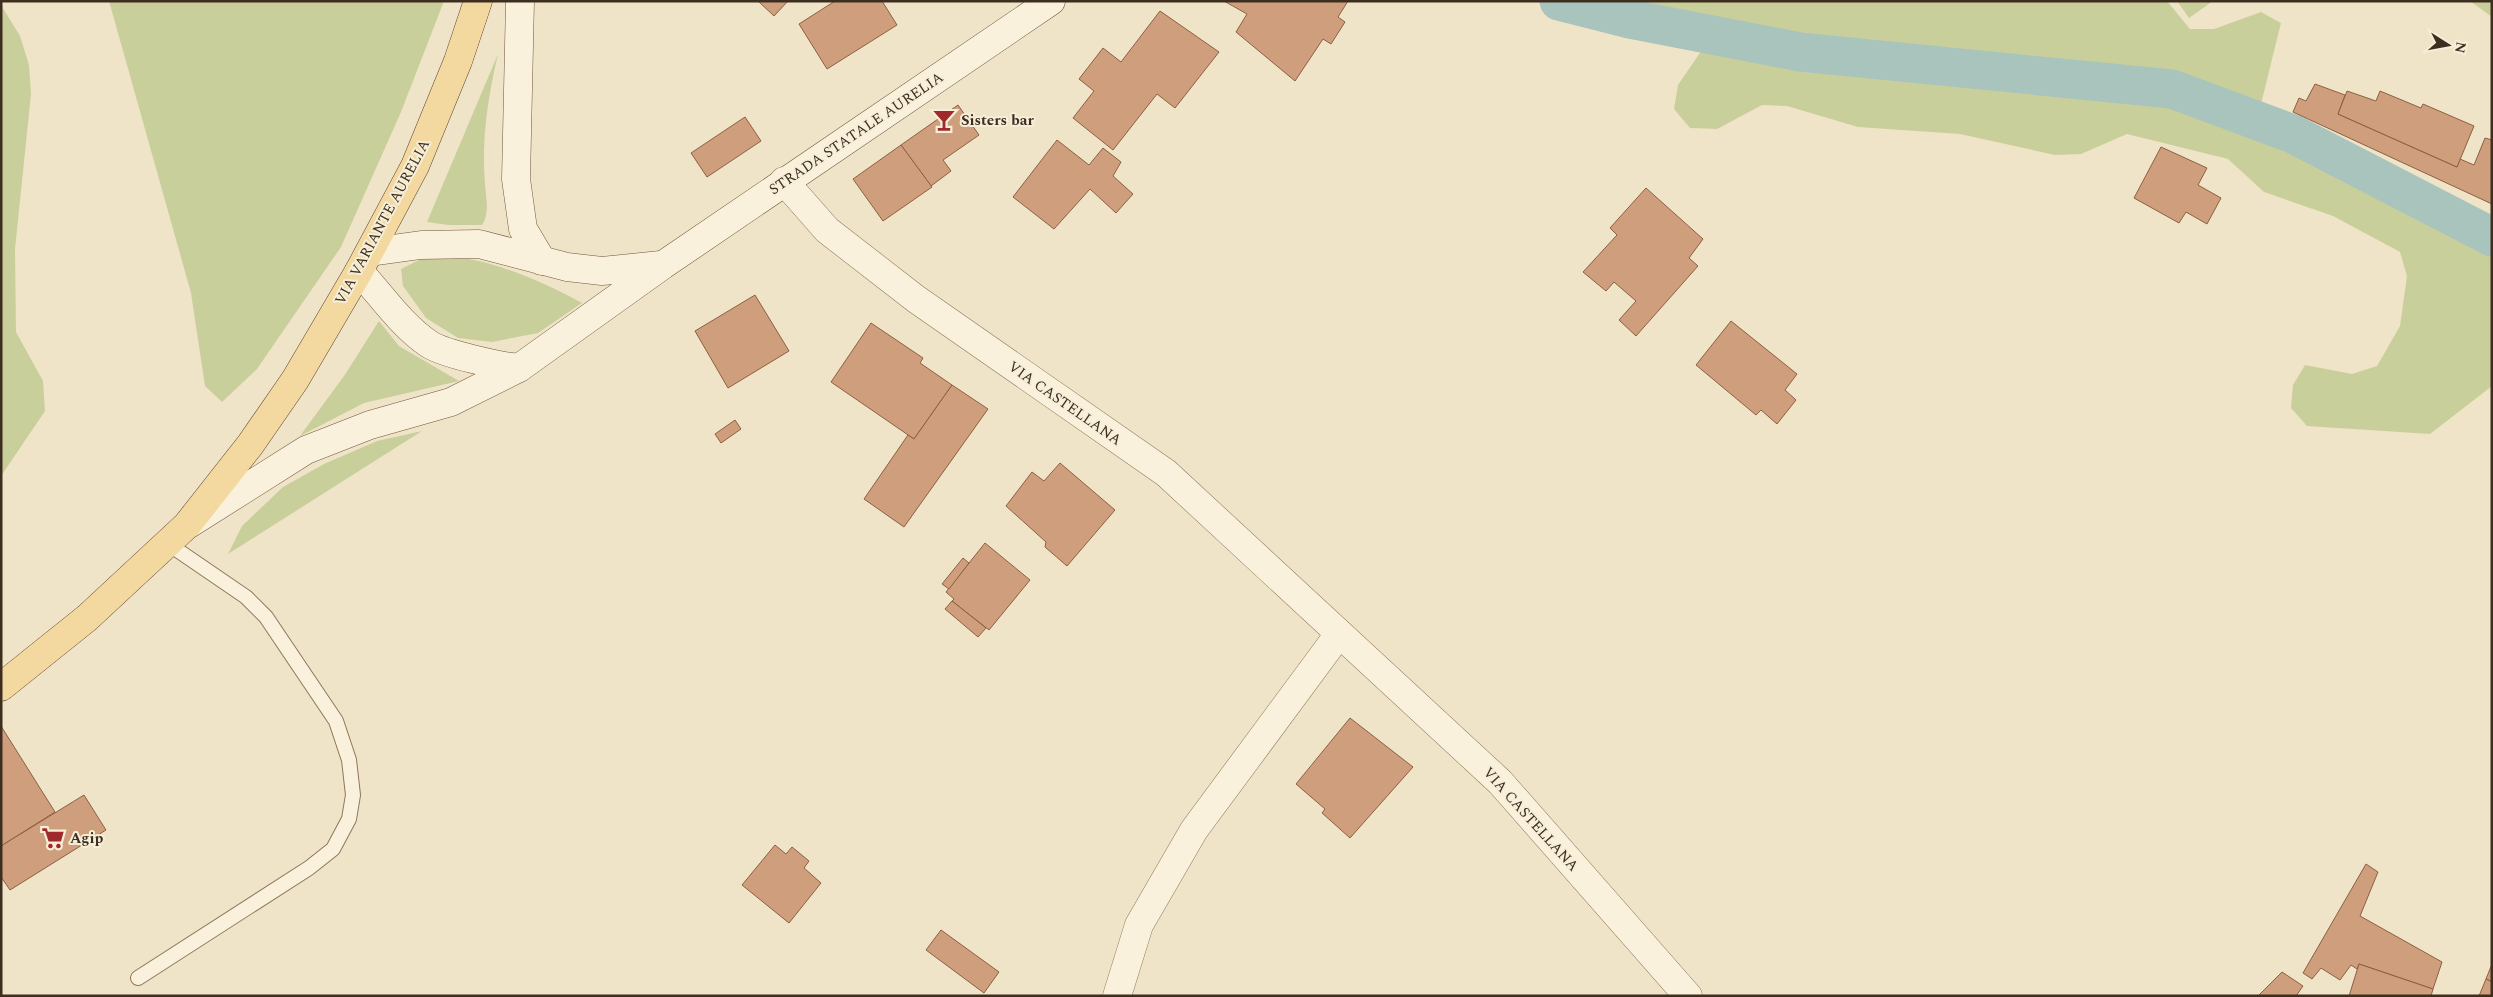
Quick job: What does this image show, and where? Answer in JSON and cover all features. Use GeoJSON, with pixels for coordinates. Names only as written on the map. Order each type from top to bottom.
{"type":"FeatureCollection","features":[{"type":"Feature","properties":{"kind":"main road","name":"VIA VARIANTE AURELIA"},"geometry":{"type":"LineString","coordinates":[[295,380],[364,261],[415,166],[458,61],[478,1]]}},
{"type":"Feature","properties":{"kind":"main road"},"geometry":{"type":"LineString","coordinates":[[520,1],[516,179],[523,229],[542,260]]}},
{"type":"Feature","properties":{"kind":"main road","name":"STRADA STATALE AURELIA"},"geometry":{"type":"LineString","coordinates":[[1,687],[87,618],[187,526],[306,450],[370,425],[451,402],[519,368],[663,264],[1051,1]]}},
{"type":"Feature","properties":{"kind":"main road","name":"VIA CASTELLANA"},"geometry":{"type":"LineString","coordinates":[[784,181],[827,230],[916,299],[1166,473],[1500,782],[1688,996]]}},
{"type":"Feature","properties":{"kind":"main road","name":"STRADA STATALE AURELIA"},"geometry":{"type":"LineString","coordinates":[[364,261],[421,245],[479,244],[567,267],[602,271],[663,264]]}},
{"type":"Feature","properties":{"kind":"main road"},"geometry":{"type":"LineString","coordinates":[[364,261],[412,330],[431,345],[497,365],[519,368]]}},
{"type":"Feature","properties":{"kind":"main road","name":"STRADA STATALE AURELIA"},"geometry":{"type":"LineString","coordinates":[[187,526],[250,445],[295,380]]}},
{"type":"Feature","properties":{"kind":"main road"},"geometry":{"type":"LineString","coordinates":[[1117,996],[1139,926],[1194,830],[1339,634]]}},
{"type":"Feature","properties":{"kind":"lane"},"geometry":{"type":"LineString","coordinates":[[138,978],[309,868],[333,849],[349,819],[353,795],[349,760],[336,721],[266,617],[246,597],[167,543]]}},
{"type":"Feature","properties":{"kind":"green space"},"geometry":{"type":"Polygon","coordinates":[[[109,1],[444,1],[401,112],[341,247],[257,369],[222,402],[205,386],[191,293],[109,1]]]}},
{"type":"Feature","properties":{"kind":"green space"},"geometry":{"type":"Polygon","coordinates":[[[1623,1],[2167,1],[2190,29],[2214,29],[2261,12],[2281,23],[2257,120],[2264,131],[2492,247],[2492,386],[2430,434],[2307,426],[2291,408],[2293,385],[2305,365],[2352,374],[2377,366],[2400,326],[2407,276],[2400,252],[2333,216],[2264,192],[2228,159],[2127,134],[2081,154],[2055,155],[1960,134],[1858,127],[1787,106],[1762,105],[1717,129],[1690,128],[1674,109],[1678,85],[1719,25],[1623,1]]]}},
{"type":"Feature","properties":{"kind":"green space"},"geometry":{"type":"Polygon","coordinates":[[[2177,1],[2213,1],[2189,18],[2177,1]]]}},
{"type":"Feature","properties":{"kind":"green space"},"geometry":{"type":"Polygon","coordinates":[[[2470,1],[2492,1],[2492,17],[2470,1]]]}},
{"type":"Feature","properties":{"kind":"green space"},"geometry":{"type":"Polygon","coordinates":[[[1,5],[20,36],[29,65],[31,94],[15,249],[16,332],[43,381],[45,411],[1,476],[1,5]]]}},
{"type":"Feature","properties":{"kind":"green space"},"geometry":{"type":"Polygon","coordinates":[[[498,54],[488,102],[485,135],[486,216],[482,225],[448,225],[427,222],[498,54]]]}},
{"type":"Feature","properties":{"kind":"green space"},"geometry":{"type":"Polygon","coordinates":[[[423,258],[462,259],[488,263],[530,278],[582,303],[538,333],[492,342],[458,338],[426,318],[403,286],[401,269],[423,258]]]}},
{"type":"Feature","properties":{"kind":"green space"},"geometry":{"type":"Polygon","coordinates":[[[379,321],[399,346],[459,381],[364,403],[300,436],[344,376],[379,321]]]}},
{"type":"Feature","properties":{"kind":"green space"},"geometry":{"type":"Polygon","coordinates":[[[422,431],[228,554],[242,526],[283,487],[324,464],[377,441],[422,431]]]}},
{"type":"Feature","properties":{"kind":"building"},"geometry":{"type":"Polygon","coordinates":[[[758,1],[788,1],[774,16],[758,1]]]}},
{"type":"Feature","properties":{"kind":"building"},"geometry":{"type":"Polygon","coordinates":[[[835,1],[882,1],[897,25],[827,69],[799,24],[835,1]]]}},
{"type":"Feature","properties":{"kind":"building"},"geometry":{"type":"Polygon","coordinates":[[[1224,1],[1348,1],[1338,17],[1345,22],[1331,44],[1323,39],[1295,81],[1236,32],[1247,14],[1224,1]]]}},
{"type":"Feature","properties":{"kind":"building"},"geometry":{"type":"Polygon","coordinates":[[[1160,11],[1219,52],[1175,108],[1157,94],[1113,150],[1073,118],[1094,91],[1079,79],[1103,48],[1121,62],[1160,11]]]}},
{"type":"Feature","properties":{"kind":"building"},"geometry":{"type":"Polygon","coordinates":[[[2315,84],[2345,95],[2338,114],[2457,167],[2460,159],[2474,165],[2485,138],[2492,140],[2492,204],[2293,112],[2299,98],[2306,101],[2315,84]]]}},
{"type":"Feature","properties":{"kind":"building"},"geometry":{"type":"Polygon","coordinates":[[[2347,91],[2376,101],[2380,91],[2421,108],[2423,104],[2474,126],[2457,167],[2338,114],[2347,91]]]}},
{"type":"Feature","properties":{"kind":"building"},"geometry":{"type":"Polygon","coordinates":[[[958,105],[979,135],[943,160],[951,171],[931,186],[901,145],[958,105]]]}},
{"type":"Feature","properties":{"kind":"building"},"geometry":{"type":"Polygon","coordinates":[[[745,117],[761,141],[707,177],[691,153],[745,117]]]}},
{"type":"Feature","properties":{"kind":"building"},"geometry":{"type":"Polygon","coordinates":[[[1057,140],[1089,165],[1103,148],[1121,162],[1113,176],[1133,194],[1116,213],[1090,189],[1054,229],[1013,197],[1057,140]]]}},
{"type":"Feature","properties":{"kind":"building"},"geometry":{"type":"Polygon","coordinates":[[[901,145],[932,187],[883,221],[853,179],[901,145]]]}},
{"type":"Feature","properties":{"kind":"building"},"geometry":{"type":"Polygon","coordinates":[[[2161,147],[2207,168],[2198,185],[2221,198],[2207,224],[2186,212],[2179,223],[2134,198],[2161,147]]]}},
{"type":"Feature","properties":{"kind":"building"},"geometry":{"type":"Polygon","coordinates":[[[1646,188],[1703,239],[1689,258],[1698,266],[1636,336],[1619,320],[1636,301],[1614,282],[1606,291],[1583,272],[1617,235],[1610,228],[1646,188]]]}},
{"type":"Feature","properties":{"kind":"building"},"geometry":{"type":"Polygon","coordinates":[[[755,295],[789,351],[728,388],[695,331],[755,295]]]}},
{"type":"Feature","properties":{"kind":"building"},"geometry":{"type":"Polygon","coordinates":[[[1731,321],[1797,374],[1785,390],[1796,400],[1777,424],[1761,410],[1756,415],[1696,365],[1731,321]]]}},
{"type":"Feature","properties":{"kind":"building"},"geometry":{"type":"Polygon","coordinates":[[[871,323],[923,358],[920,363],[952,385],[914,439],[831,382],[871,323]]]}},
{"type":"Feature","properties":{"kind":"building"},"geometry":{"type":"Polygon","coordinates":[[[952,385],[988,409],[904,527],[864,499],[908,435],[914,439],[952,385]]]}},
{"type":"Feature","properties":{"kind":"building"},"geometry":{"type":"Polygon","coordinates":[[[735,420],[741,429],[721,443],[715,434],[735,420]]]}},
{"type":"Feature","properties":{"kind":"building"},"geometry":{"type":"Polygon","coordinates":[[[1060,463],[1115,510],[1067,566],[1045,547],[1046,542],[1006,506],[1032,472],[1044,481],[1060,463]]]}},
{"type":"Feature","properties":{"kind":"building"},"geometry":{"type":"Polygon","coordinates":[[[985,543],[1030,580],[989,630],[952,601],[954,599],[946,592],[985,543]]]}},
{"type":"Feature","properties":{"kind":"building"},"geometry":{"type":"Polygon","coordinates":[[[963,558],[969,563],[949,589],[942,584],[963,558]]]}},
{"type":"Feature","properties":{"kind":"building"},"geometry":{"type":"Polygon","coordinates":[[[952,601],[986,628],[978,637],[945,609],[952,601]]]}},
{"type":"Feature","properties":{"kind":"building"},"geometry":{"type":"Polygon","coordinates":[[[1350,718],[1413,767],[1350,838],[1322,813],[1325,809],[1296,784],[1350,718]]]}},
{"type":"Feature","properties":{"kind":"building"},"geometry":{"type":"Polygon","coordinates":[[[1,726],[55,812],[1,846],[1,726]]]}},
{"type":"Feature","properties":{"kind":"building","name":"Agip"},"geometry":{"type":"Polygon","coordinates":[[[84,795],[106,830],[10,890],[1,877],[1,846],[84,795]]]}},
{"type":"Feature","properties":{"kind":"building"},"geometry":{"type":"Polygon","coordinates":[[[775,845],[786,854],[792,847],[809,861],[804,868],[821,883],[789,923],[742,885],[775,845]]]}},
{"type":"Feature","properties":{"kind":"building"},"geometry":{"type":"Polygon","coordinates":[[[2366,864],[2378,872],[2360,916],[2442,962],[2433,989],[2359,964],[2357,969],[2351,965],[2340,980],[2321,968],[2312,979],[2303,973],[2366,864]]]}},
{"type":"Feature","properties":{"kind":"building"},"geometry":{"type":"Polygon","coordinates":[[[941,930],[999,972],[984,993],[926,950],[941,930]]]}},
{"type":"Feature","properties":{"kind":"building"},"geometry":{"type":"Polygon","coordinates":[[[2359,964],[2433,989],[2431,996],[2349,996],[2359,964]]]}},
{"type":"Feature","properties":{"kind":"building"},"geometry":{"type":"Polygon","coordinates":[[[2492,964],[2492,982],[2486,979],[2492,964]]]}},
{"type":"Feature","properties":{"kind":"building"},"geometry":{"type":"Polygon","coordinates":[[[2282,972],[2303,986],[2296,996],[2258,996],[2282,972]]]}},
{"type":"Feature","properties":{"kind":"building"},"geometry":{"type":"Polygon","coordinates":[[[2486,979],[2492,982],[2492,996],[2479,996],[2486,979]]]}},
{"type":"Feature","properties":{"kind":"waterway"},"geometry":{"type":"LineString","coordinates":[[1559,1],[1630,19],[1800,52],[2172,89],[2293,134],[2492,237]]}},
{"type":"Feature","properties":{"kind":"place","name":"Sisters bar"},"geometry":{"type":"Point","coordinates":[944,120]}},
{"type":"Feature","properties":{"kind":"place","name":"Agip"},"geometry":{"type":"Point","coordinates":[53,838]}}]}
